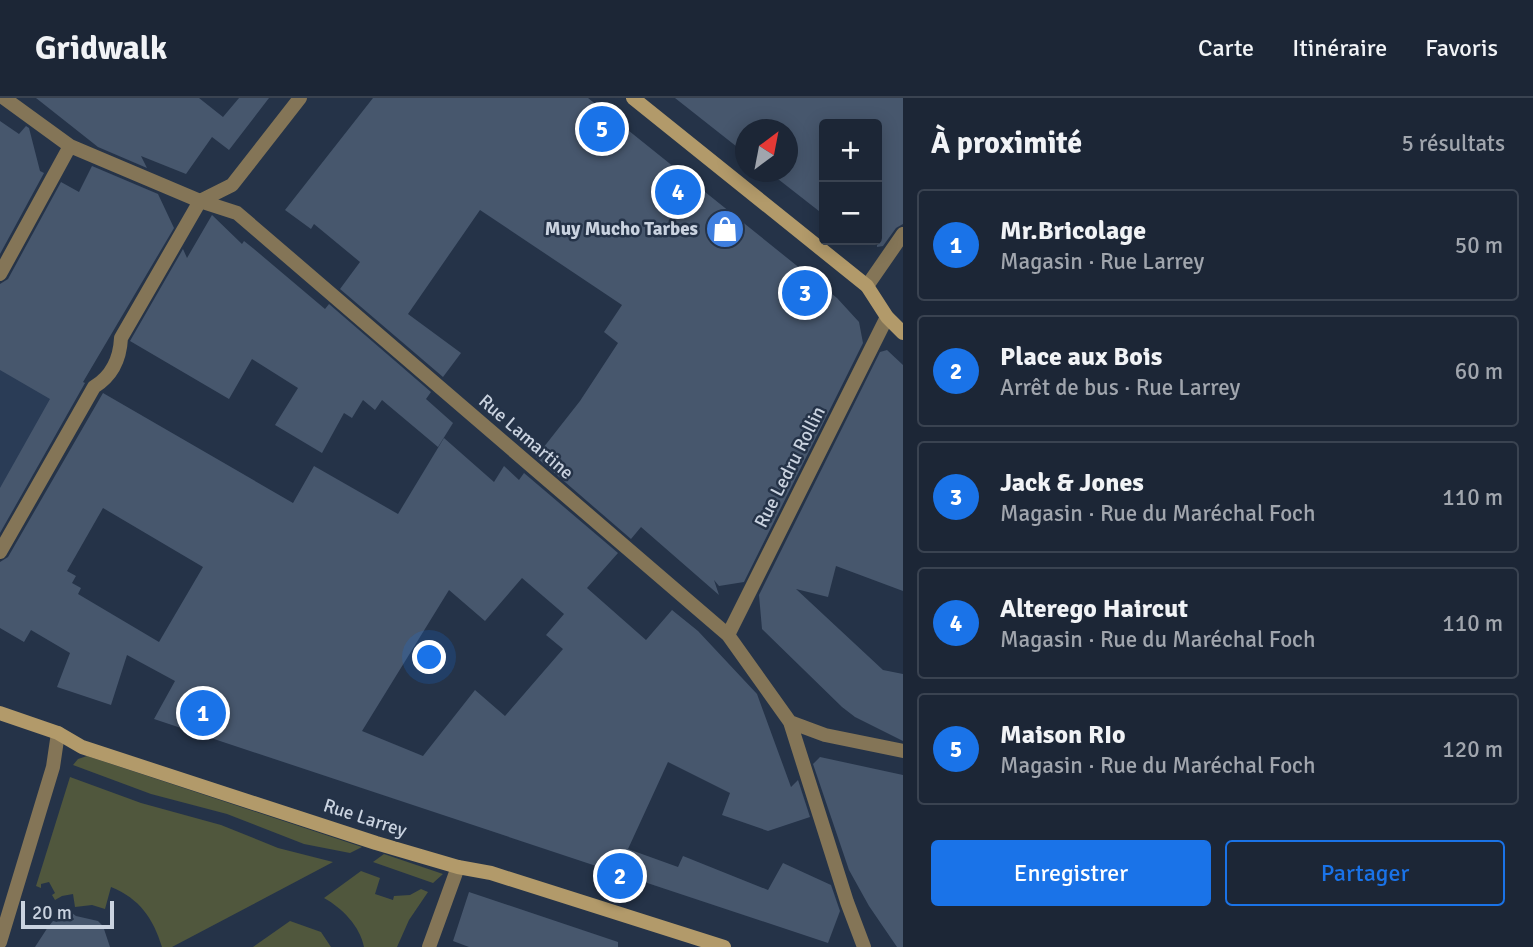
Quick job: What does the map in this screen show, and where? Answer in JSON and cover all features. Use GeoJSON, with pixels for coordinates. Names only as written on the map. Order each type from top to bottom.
{"type":"FeatureCollection","features":[{"type":"Feature","properties":{"kind":"street","name":"Rue Lamartine"},"geometry":{"type":"LineString","coordinates":[[4,98],[70,146],[200,201],[237,213],[728,635],[790,722],[864,947]]}},
{"type":"Feature","properties":{"kind":"street"},"geometry":{"type":"LineString","coordinates":[[0,552],[94,387],[106,380],[120,355],[121,338],[200,201],[232,185],[300,98]]}},
{"type":"Feature","properties":{"kind":"street"},"geometry":{"type":"LineString","coordinates":[[633,98],[867,286],[887,317],[903,333]]}},
{"type":"Feature","properties":{"kind":"street"},"geometry":{"type":"LineString","coordinates":[[0,274],[70,146]]}},
{"type":"Feature","properties":{"kind":"street"},"geometry":{"type":"LineString","coordinates":[[867,286],[903,234]]}},
{"type":"Feature","properties":{"kind":"street","name":"Rue Ledru Rollin"},"geometry":{"type":"LineString","coordinates":[[728,635],[887,317]]}},
{"type":"Feature","properties":{"kind":"street","name":"Rue Larrey"},"geometry":{"type":"LineString","coordinates":[[0,713],[58,733],[82,747],[458,867],[491,873],[724,947]]}},
{"type":"Feature","properties":{"kind":"street"},"geometry":{"type":"LineString","coordinates":[[790,722],[825,735],[903,751]]}},
{"type":"Feature","properties":{"kind":"street"},"geometry":{"type":"LineString","coordinates":[[0,942],[53,767],[58,733]]}},
{"type":"Feature","properties":{"kind":"street"},"geometry":{"type":"LineString","coordinates":[[429,947],[458,867]]}},
{"type":"Feature","properties":{"kind":"shaded area"},"geometry":{"type":"Polygon","coordinates":[[[0,321],[107,340],[0,528],[0,321]]]}},
{"type":"Feature","properties":{"kind":"green space"},"geometry":{"type":"Polygon","coordinates":[[[87,756],[362,847],[350,853],[304,844],[227,814],[151,794],[73,765],[78,759],[87,756]]]}},
{"type":"Feature","properties":{"kind":"green space"},"geometry":{"type":"Polygon","coordinates":[[[70,777],[141,803],[221,825],[278,848],[333,862],[172,947],[162,947],[150,918],[130,897],[111,887],[105,909],[92,905],[75,907],[73,894],[55,900],[52,895],[55,893],[49,882],[41,884],[41,888],[36,886],[70,777]]]}},
{"type":"Feature","properties":{"kind":"green space"},"geometry":{"type":"Polygon","coordinates":[[[384,854],[443,874],[433,883],[373,862],[384,854]]]}},
{"type":"Feature","properties":{"kind":"green space"},"geometry":{"type":"Polygon","coordinates":[[[361,871],[380,878],[375,894],[393,900],[394,896],[410,895],[421,889],[428,892],[409,920],[397,947],[364,947],[359,932],[349,918],[324,898],[361,871]]]}},
{"type":"Feature","properties":{"kind":"green space"},"geometry":{"type":"Polygon","coordinates":[[[290,921],[321,932],[331,947],[253,947],[290,921]]]}},
{"type":"Feature","properties":{"kind":"building"},"geometry":{"type":"Polygon","coordinates":[[[36,98],[199,98],[223,117],[239,98],[269,98],[229,150],[212,137],[186,174],[141,156],[147,168],[98,147],[36,98]]]}},
{"type":"Feature","properties":{"kind":"building"},"geometry":{"type":"Polygon","coordinates":[[[373,98],[588,98],[837,298],[859,322],[863,343],[744,582],[719,586],[714,580],[719,595],[641,527],[631,539],[536,457],[580,401],[618,343],[604,332],[622,305],[480,210],[408,314],[461,353],[443,377],[340,289],[360,262],[314,224],[311,229],[285,210],[373,98]]]}},
{"type":"Feature","properties":{"kind":"building"},"geometry":{"type":"Polygon","coordinates":[[[675,98],[903,98],[903,224],[896,228],[883,246],[877,247],[882,245],[882,119],[819,119],[819,211],[782,182],[798,182],[798,119],[735,119],[735,145],[675,98]]]}},
{"type":"Feature","properties":{"kind":"building"},"geometry":{"type":"Polygon","coordinates":[[[0,121],[19,134],[26,126],[29,128],[40,171],[44,173],[0,254],[0,121]]]}},
{"type":"Feature","properties":{"kind":"building"},"geometry":{"type":"Polygon","coordinates":[[[92,166],[158,194],[174,228],[83,382],[85,383],[0,533],[0,488],[50,399],[0,370],[0,284],[8,279],[61,182],[79,192],[92,166]]]}},
{"type":"Feature","properties":{"kind":"building"},"geometry":{"type":"Polygon","coordinates":[[[212,215],[242,244],[244,241],[325,309],[329,304],[431,392],[426,399],[453,423],[438,447],[382,400],[375,410],[363,400],[352,418],[344,413],[322,453],[275,425],[298,388],[252,359],[229,399],[130,341],[183,249],[187,258],[212,215]]]}},
{"type":"Feature","properties":{"kind":"building"},"geometry":{"type":"Polygon","coordinates":[[[887,350],[903,365],[903,591],[836,566],[828,597],[796,589],[883,670],[903,674],[903,741],[855,717],[842,707],[762,629],[759,595],[880,352],[887,350]]]}},
{"type":"Feature","properties":{"kind":"building"},"geometry":{"type":"Polygon","coordinates":[[[103,393],[293,503],[314,466],[398,514],[444,438],[494,482],[504,466],[519,480],[524,473],[618,553],[587,588],[646,640],[672,610],[698,631],[757,694],[791,787],[798,780],[810,817],[768,831],[722,815],[730,793],[668,762],[628,849],[678,867],[683,856],[768,890],[783,863],[831,885],[840,911],[828,943],[154,719],[175,681],[127,655],[111,705],[57,687],[70,653],[31,630],[24,642],[0,628],[0,562],[8,557],[103,393]],[[103,508],[67,571],[76,576],[72,583],[81,588],[78,594],[159,642],[203,567],[103,508]],[[522,578],[485,621],[449,590],[362,731],[423,756],[475,690],[505,716],[563,649],[546,635],[564,614],[522,578]]]}},
{"type":"Feature","properties":{"kind":"building"},"geometry":{"type":"Polygon","coordinates":[[[820,757],[903,775],[903,947],[897,947],[849,870],[813,764],[820,757]]]}},
{"type":"Feature","properties":{"kind":"building"},"geometry":{"type":"Polygon","coordinates":[[[469,892],[618,942],[618,947],[469,947],[453,941],[469,892]]]}},
{"type":"Feature","properties":{"kind":"building"},"geometry":{"type":"Polygon","coordinates":[[[68,910],[76,916],[98,921],[103,926],[110,947],[35,947],[53,921],[57,922],[68,910]]]}},
{"type":"Feature","properties":{"kind":"place","name":"Maison RIo"},"geometry":{"type":"Point","coordinates":[602,129]}},
{"type":"Feature","properties":{"kind":"place","name":"Alterego Haircut"},"geometry":{"type":"Point","coordinates":[678,192]}},
{"type":"Feature","properties":{"kind":"place","name":"Muy Mucho Tarbes"},"geometry":{"type":"Point","coordinates":[725,229]}},
{"type":"Feature","properties":{"kind":"place","name":"Jack & Jones"},"geometry":{"type":"Point","coordinates":[805,293]}},
{"type":"Feature","properties":{"kind":"place","name":"Mr.Bricolage"},"geometry":{"type":"Point","coordinates":[203,713]}},
{"type":"Feature","properties":{"kind":"place","name":"Place aux Bois"},"geometry":{"type":"Point","coordinates":[620,876]}}]}
